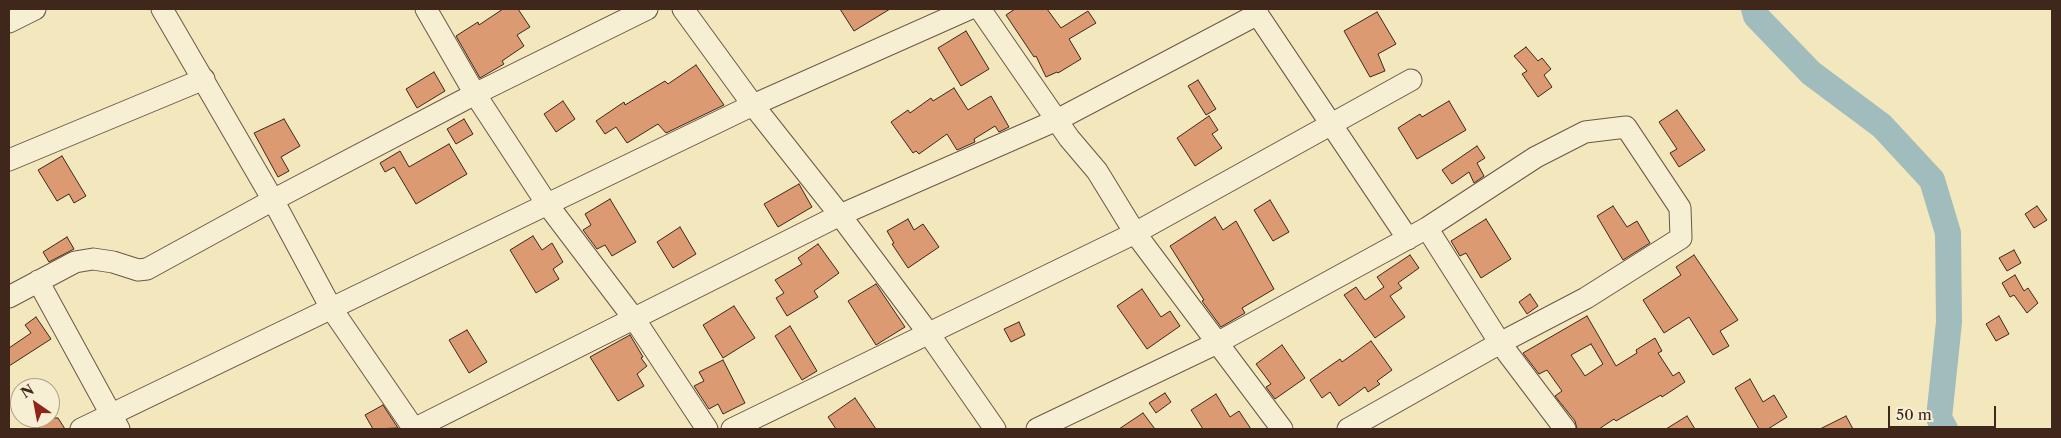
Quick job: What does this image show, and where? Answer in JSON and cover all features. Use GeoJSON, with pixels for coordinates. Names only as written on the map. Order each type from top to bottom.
{"type":"FeatureCollection","features":[{"type":"Feature","properties":{"kind":"street"},"geometry":{"type":"LineString","coordinates":[[9,22],[35,9]]}},
{"type":"Feature","properties":{"kind":"street"},"geometry":{"type":"LineString","coordinates":[[162,9],[273,200],[331,308],[414,429],[635,320],[840,215],[1057,120],[1256,11],[1408,239]]}},
{"type":"Feature","properties":{"kind":"street"},"geometry":{"type":"LineString","coordinates":[[426,9],[475,94],[547,204],[635,320],[707,429]]}},
{"type":"Feature","properties":{"kind":"street"},"geometry":{"type":"LineString","coordinates":[[9,297],[76,262],[93,259],[113,262],[138,270],[147,269],[273,200],[475,94],[647,9]]}},
{"type":"Feature","properties":{"kind":"street"},"geometry":{"type":"LineString","coordinates":[[683,9],[753,105],[840,215],[929,334],[995,429]]}},
{"type":"Feature","properties":{"kind":"street"},"geometry":{"type":"LineString","coordinates":[[81,429],[115,422],[331,308],[753,105],[969,9]]}},
{"type":"Feature","properties":{"kind":"street"},"geometry":{"type":"LineString","coordinates":[[980,9],[1069,138],[1097,171],[1135,233],[1282,429]]}},
{"type":"Feature","properties":{"kind":"street"},"geometry":{"type":"LineString","coordinates":[[9,160],[204,79]]}},
{"type":"Feature","properties":{"kind":"street"},"geometry":{"type":"LineString","coordinates":[[732,429],[1135,233],[1411,80]]}},
{"type":"Feature","properties":{"kind":"street"},"geometry":{"type":"LineString","coordinates":[[1037,429],[1216,343],[1408,239],[1536,157],[1576,136],[1585,132],[1626,127],[1680,208],[1681,238],[1586,298],[1500,343],[1348,429]]}},
{"type":"Feature","properties":{"kind":"street"},"geometry":{"type":"LineString","coordinates":[[1427,228],[1500,343],[1564,429]]}},
{"type":"Feature","properties":{"kind":"street"},"geometry":{"type":"LineString","coordinates":[[38,281],[115,422]]}},
{"type":"Feature","properties":{"kind":"building"},"geometry":{"type":"Polygon","coordinates":[[[503,9],[518,9],[530,27],[517,35],[524,46],[502,61],[504,64],[480,78],[456,36],[478,22],[479,25],[503,9]]]}},
{"type":"Feature","properties":{"kind":"building"},"geometry":{"type":"Polygon","coordinates":[[[840,9],[890,9],[854,31],[840,9]]]}},
{"type":"Feature","properties":{"kind":"building"},"geometry":{"type":"Polygon","coordinates":[[[1015,9],[1047,9],[1061,28],[1088,11],[1096,23],[1069,39],[1081,59],[1058,73],[1046,77],[1036,56],[1034,57],[1006,15],[1015,9]]]}},
{"type":"Feature","properties":{"kind":"building"},"geometry":{"type":"Polygon","coordinates":[[[1377,12],[1396,44],[1378,54],[1385,71],[1370,77],[1344,31],[1377,12]]]}},
{"type":"Feature","properties":{"kind":"building"},"geometry":{"type":"Polygon","coordinates":[[[966,31],[989,69],[961,86],[938,48],[966,31]]]}},
{"type":"Feature","properties":{"kind":"building"},"geometry":{"type":"Polygon","coordinates":[[[1526,47],[1538,61],[1542,58],[1551,69],[1544,75],[1552,87],[1538,97],[1522,74],[1527,71],[1514,56],[1526,47]]]}},
{"type":"Feature","properties":{"kind":"building"},"geometry":{"type":"Polygon","coordinates":[[[696,65],[724,105],[666,133],[658,124],[627,143],[616,127],[605,134],[596,121],[624,102],[625,105],[665,81],[668,84],[696,65]]]}},
{"type":"Feature","properties":{"kind":"building"},"geometry":{"type":"Polygon","coordinates":[[[434,72],[445,91],[417,108],[406,89],[434,72]]]}},
{"type":"Feature","properties":{"kind":"building"},"geometry":{"type":"Polygon","coordinates":[[[1198,80],[1216,109],[1206,115],[1188,86],[1198,80]]]}},
{"type":"Feature","properties":{"kind":"building"},"geometry":{"type":"Polygon","coordinates":[[[954,88],[968,110],[991,96],[1009,127],[999,132],[995,126],[974,139],[975,142],[957,150],[947,134],[919,154],[916,151],[913,153],[891,122],[908,110],[910,113],[931,98],[933,101],[954,88]]]}},
{"type":"Feature","properties":{"kind":"building"},"geometry":{"type":"Polygon","coordinates":[[[563,101],[575,119],[556,132],[544,114],[563,101]]]}},
{"type":"Feature","properties":{"kind":"building"},"geometry":{"type":"Polygon","coordinates":[[[1449,101],[1466,130],[1417,159],[1398,128],[1420,114],[1422,117],[1449,101]]]}},
{"type":"Feature","properties":{"kind":"building"},"geometry":{"type":"Polygon","coordinates":[[[1677,110],[1705,150],[1679,167],[1670,153],[1677,149],[1659,122],[1677,110]]]}},
{"type":"Feature","properties":{"kind":"building"},"geometry":{"type":"Polygon","coordinates":[[[1209,116],[1218,130],[1212,134],[1222,148],[1195,166],[1177,138],[1209,116]]]}},
{"type":"Feature","properties":{"kind":"building"},"geometry":{"type":"Polygon","coordinates":[[[284,119],[300,146],[281,157],[289,171],[278,177],[254,133],[284,119]]]}},
{"type":"Feature","properties":{"kind":"building"},"geometry":{"type":"Polygon","coordinates":[[[464,119],[473,134],[456,144],[447,129],[464,119]]]}},
{"type":"Feature","properties":{"kind":"building"},"geometry":{"type":"Polygon","coordinates":[[[449,144],[467,174],[416,204],[394,167],[385,172],[380,163],[400,151],[409,167],[449,144]]]}},
{"type":"Feature","properties":{"kind":"building"},"geometry":{"type":"Polygon","coordinates":[[[1477,146],[1485,158],[1477,163],[1484,176],[1474,183],[1469,172],[1452,184],[1442,170],[1477,146]]]}},
{"type":"Feature","properties":{"kind":"building"},"geometry":{"type":"Polygon","coordinates":[[[62,156],[86,196],[74,203],[69,194],[57,201],[38,170],[62,156]]]}},
{"type":"Feature","properties":{"kind":"building"},"geometry":{"type":"Polygon","coordinates":[[[799,184],[812,207],[778,227],[764,204],[799,184]]]}},
{"type":"Feature","properties":{"kind":"building"},"geometry":{"type":"Polygon","coordinates":[[[610,199],[636,242],[612,256],[605,245],[597,249],[583,230],[591,225],[585,214],[610,199]]]}},
{"type":"Feature","properties":{"kind":"building"},"geometry":{"type":"Polygon","coordinates":[[[1270,200],[1289,232],[1273,241],[1254,210],[1270,200]]]}},
{"type":"Feature","properties":{"kind":"building"},"geometry":{"type":"Polygon","coordinates":[[[1613,206],[1627,227],[1637,221],[1650,243],[1623,260],[1597,216],[1613,206]]]}},
{"type":"Feature","properties":{"kind":"building"},"geometry":{"type":"Polygon","coordinates":[[[2037,206],[2047,220],[2034,228],[2025,214],[2037,206]]]}},
{"type":"Feature","properties":{"kind":"building"},"geometry":{"type":"Polygon","coordinates":[[[1215,217],[1223,230],[1236,221],[1274,289],[1242,308],[1245,313],[1221,327],[1202,301],[1204,300],[1170,246],[1215,217]]]}},
{"type":"Feature","properties":{"kind":"building"},"geometry":{"type":"Polygon","coordinates":[[[908,219],[914,230],[923,224],[939,247],[908,268],[892,244],[894,243],[887,231],[908,219]]]}},
{"type":"Feature","properties":{"kind":"building"},"geometry":{"type":"Polygon","coordinates":[[[1486,219],[1511,259],[1481,278],[1466,253],[1460,256],[1451,241],[1486,219]]]}},
{"type":"Feature","properties":{"kind":"building"},"geometry":{"type":"Polygon","coordinates":[[[680,227],[696,254],[673,268],[657,242],[680,227]]]}},
{"type":"Feature","properties":{"kind":"building"},"geometry":{"type":"Polygon","coordinates":[[[533,236],[542,250],[552,243],[563,262],[553,269],[559,279],[536,293],[510,250],[533,236]]]}},
{"type":"Feature","properties":{"kind":"building"},"geometry":{"type":"Polygon","coordinates":[[[67,237],[74,249],[49,262],[43,252],[67,237]]]}},
{"type":"Feature","properties":{"kind":"building"},"geometry":{"type":"Polygon","coordinates":[[[818,244],[839,273],[814,291],[818,297],[787,316],[776,298],[784,293],[775,280],[802,264],[798,258],[818,244]]]}},
{"type":"Feature","properties":{"kind":"building"},"geometry":{"type":"Polygon","coordinates":[[[2014,250],[2021,263],[2007,271],[1999,258],[2014,250]]]}},
{"type":"Feature","properties":{"kind":"building"},"geometry":{"type":"Polygon","coordinates":[[[1410,255],[1419,268],[1398,283],[1402,288],[1390,296],[1405,317],[1375,338],[1344,295],[1356,287],[1365,300],[1384,287],[1377,277],[1410,255]]]}},
{"type":"Feature","properties":{"kind":"building"},"geometry":{"type":"Polygon","coordinates":[[[1694,255],[1738,320],[1720,331],[1729,346],[1713,355],[1689,317],[1664,333],[1643,300],[1681,275],[1676,267],[1694,255]]]}},
{"type":"Feature","properties":{"kind":"building"},"geometry":{"type":"Polygon","coordinates":[[[2015,275],[2024,291],[2028,288],[2038,303],[2027,313],[2014,295],[2010,297],[2002,283],[2015,275]]]}},
{"type":"Feature","properties":{"kind":"building"},"geometry":{"type":"Polygon","coordinates":[[[876,284],[905,327],[876,345],[848,301],[876,284]]]}},
{"type":"Feature","properties":{"kind":"building"},"geometry":{"type":"Polygon","coordinates":[[[1142,289],[1161,317],[1170,311],[1180,326],[1147,349],[1117,306],[1142,289]]]}},
{"type":"Feature","properties":{"kind":"building"},"geometry":{"type":"Polygon","coordinates":[[[1530,294],[1538,306],[1527,314],[1519,302],[1530,294]]]}},
{"type":"Feature","properties":{"kind":"building"},"geometry":{"type":"Polygon","coordinates":[[[734,306],[755,338],[723,358],[703,325],[734,306]]]}},
{"type":"Feature","properties":{"kind":"building"},"geometry":{"type":"Polygon","coordinates":[[[1587,316],[1616,366],[1637,353],[1636,350],[1655,338],[1662,351],[1658,353],[1673,376],[1679,372],[1685,382],[1662,397],[1661,395],[1616,421],[1614,419],[1599,429],[1577,429],[1575,421],[1555,396],[1562,391],[1547,370],[1539,374],[1523,353],[1587,316]],[[1591,344],[1571,355],[1585,376],[1603,364],[1591,344]]]}},
{"type":"Feature","properties":{"kind":"building"},"geometry":{"type":"Polygon","coordinates":[[[1999,316],[2009,334],[1996,341],[1986,324],[1999,316]]]}},
{"type":"Feature","properties":{"kind":"building"},"geometry":{"type":"Polygon","coordinates":[[[36,317],[51,339],[9,366],[9,348],[31,333],[25,325],[36,317]]]}},
{"type":"Feature","properties":{"kind":"building"},"geometry":{"type":"Polygon","coordinates":[[[1019,322],[1025,335],[1011,342],[1004,329],[1019,322]]]}},
{"type":"Feature","properties":{"kind":"building"},"geometry":{"type":"Polygon","coordinates":[[[790,326],[817,371],[802,380],[775,336],[790,326]]]}},
{"type":"Feature","properties":{"kind":"building"},"geometry":{"type":"Polygon","coordinates":[[[467,330],[487,362],[469,373],[449,340],[467,330]]]}},
{"type":"Feature","properties":{"kind":"building"},"geometry":{"type":"Polygon","coordinates":[[[630,335],[647,366],[637,374],[644,386],[618,401],[590,357],[630,335]]]}},
{"type":"Feature","properties":{"kind":"building"},"geometry":{"type":"Polygon","coordinates":[[[1371,341],[1392,370],[1377,381],[1380,384],[1368,392],[1365,387],[1339,406],[1330,392],[1322,398],[1310,380],[1340,359],[1342,362],[1371,341]]]}},
{"type":"Feature","properties":{"kind":"building"},"geometry":{"type":"Polygon","coordinates":[[[1282,345],[1305,378],[1275,399],[1266,387],[1271,384],[1256,364],[1282,345]]]}},
{"type":"Feature","properties":{"kind":"building"},"geometry":{"type":"Polygon","coordinates":[[[723,360],[745,403],[723,414],[718,404],[709,409],[694,386],[704,381],[699,372],[723,360]]]}},
{"type":"Feature","properties":{"kind":"building"},"geometry":{"type":"Polygon","coordinates":[[[1750,379],[1763,402],[1774,395],[1787,417],[1768,429],[1759,429],[1735,388],[1750,379]]]}},
{"type":"Feature","properties":{"kind":"building"},"geometry":{"type":"Polygon","coordinates":[[[1165,393],[1171,402],[1156,413],[1149,403],[1165,393]]]}},
{"type":"Feature","properties":{"kind":"building"},"geometry":{"type":"Polygon","coordinates":[[[1216,394],[1230,417],[1239,411],[1251,429],[1203,429],[1191,410],[1216,394]]]}},
{"type":"Feature","properties":{"kind":"building"},"geometry":{"type":"Polygon","coordinates":[[[855,398],[876,429],[836,429],[828,417],[855,398]]]}},
{"type":"Feature","properties":{"kind":"building"},"geometry":{"type":"Polygon","coordinates":[[[383,405],[398,428],[373,429],[365,415],[383,405]]]}},
{"type":"Feature","properties":{"kind":"building"},"geometry":{"type":"Polygon","coordinates":[[[1143,413],[1155,429],[1119,429],[1143,413]]]}},
{"type":"Feature","properties":{"kind":"building"},"geometry":{"type":"Polygon","coordinates":[[[1687,416],[1695,429],[1666,429],[1687,416]]]}},
{"type":"Feature","properties":{"kind":"building"},"geometry":{"type":"Polygon","coordinates":[[[1846,416],[1853,429],[1820,429],[1846,416]]]}},
{"type":"Feature","properties":{"kind":"building"},"geometry":{"type":"Polygon","coordinates":[[[60,421],[65,429],[40,429],[60,428],[60,421]]]}},
{"type":"Feature","properties":{"kind":"waterway"},"geometry":{"type":"LineString","coordinates":[[1754,9],[1756,16],[1811,73],[1882,126],[1932,180],[1948,233],[1949,322],[1939,418],[1945,429]]}}]}
